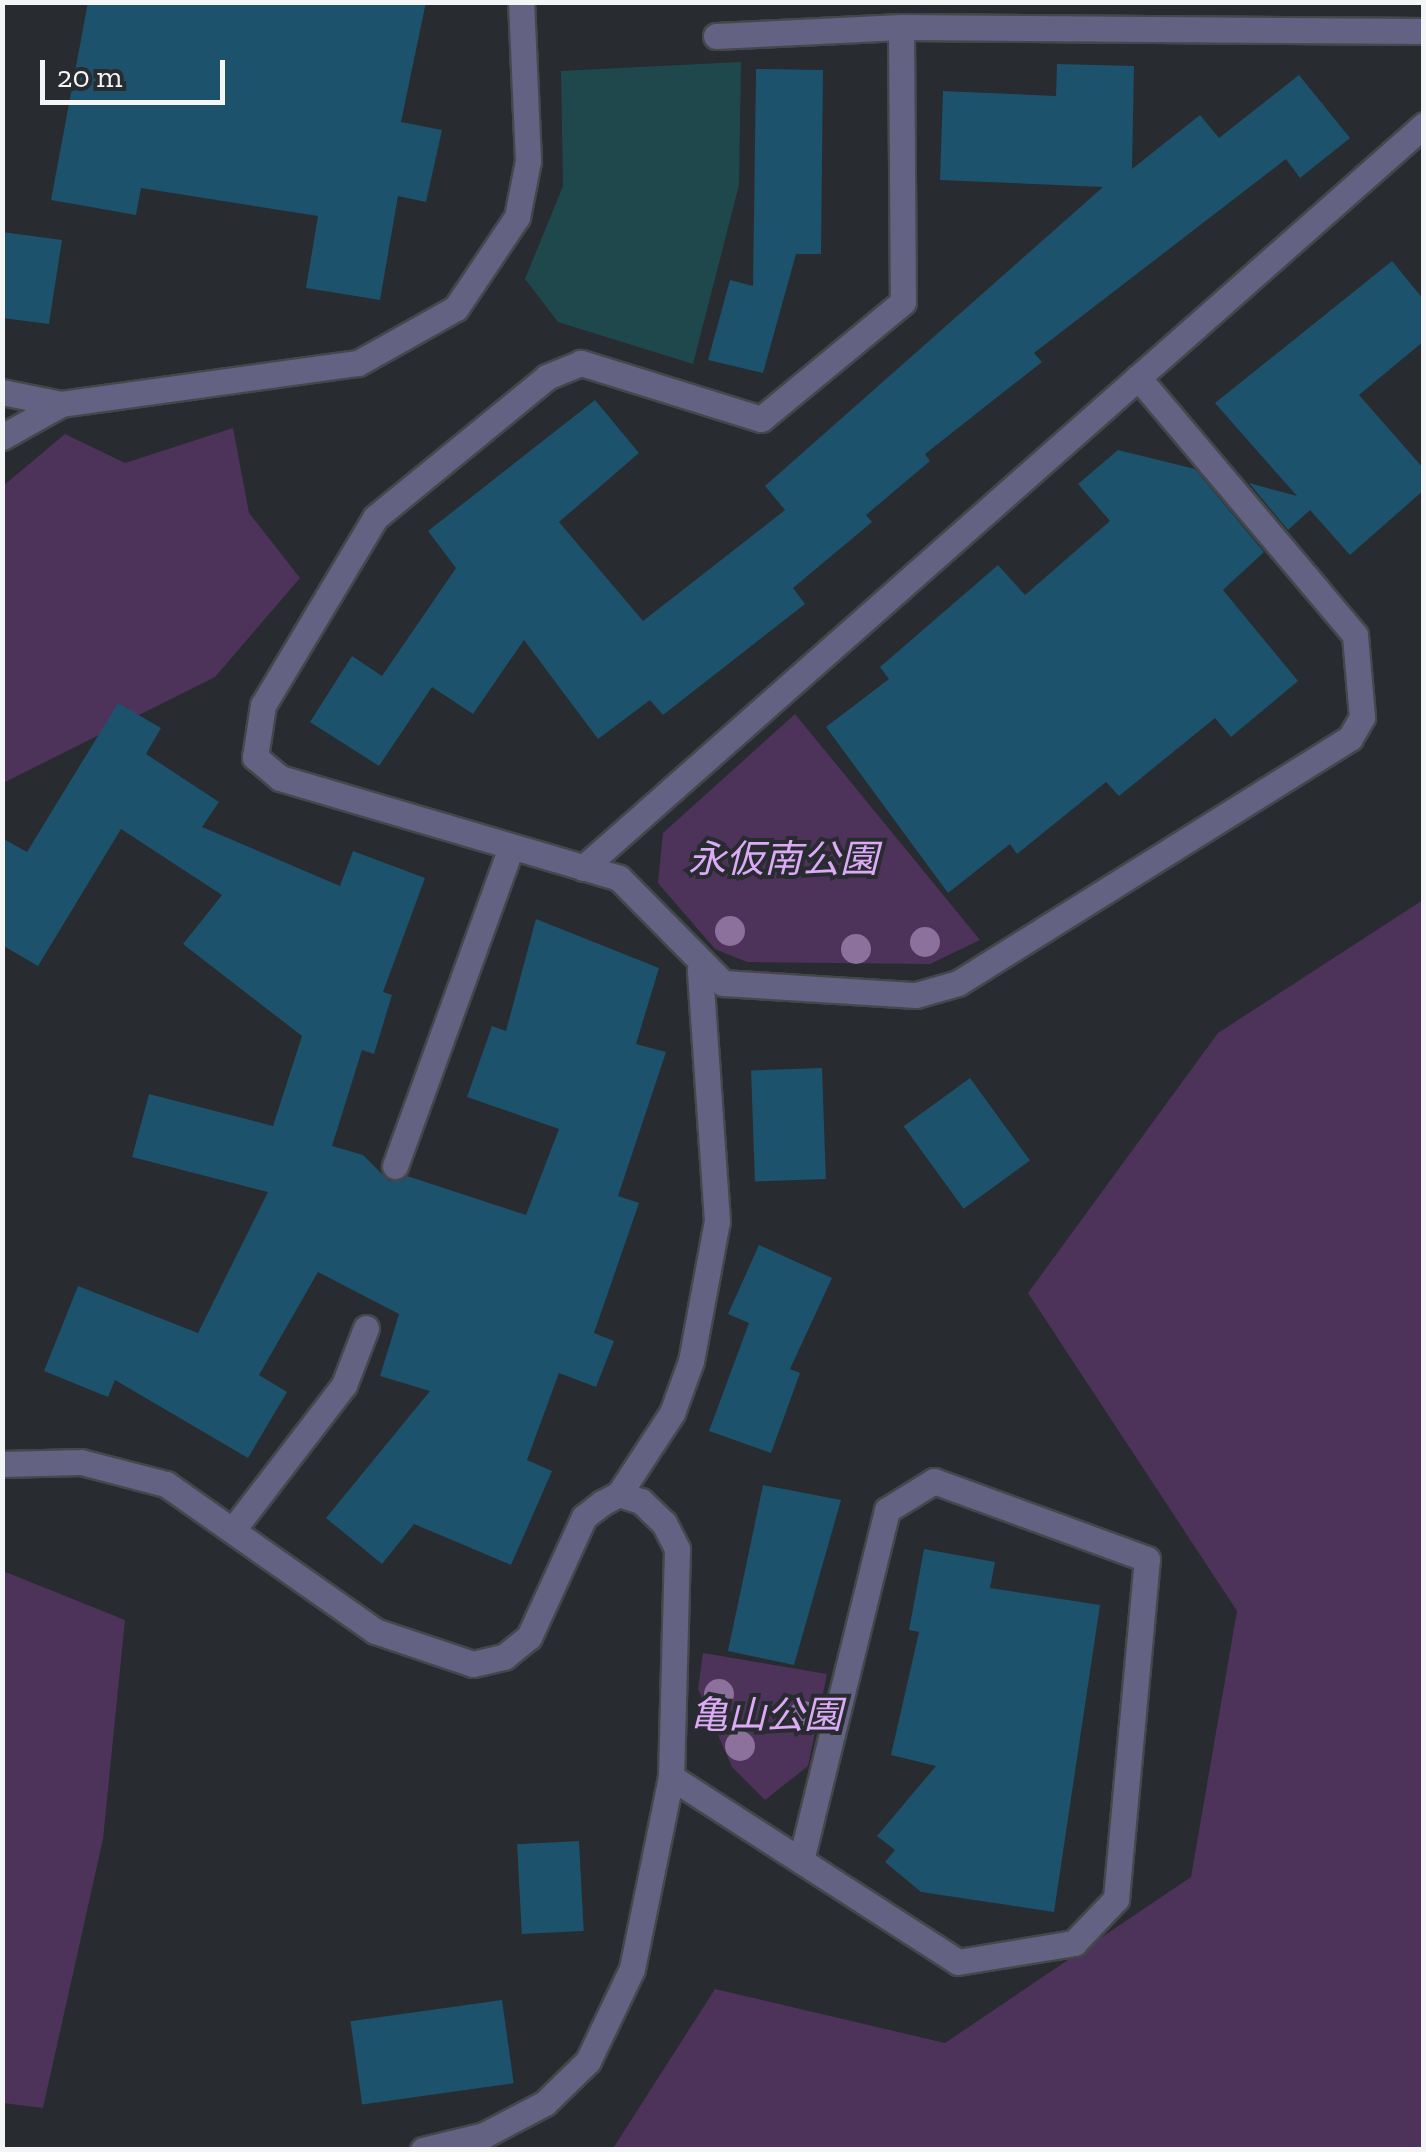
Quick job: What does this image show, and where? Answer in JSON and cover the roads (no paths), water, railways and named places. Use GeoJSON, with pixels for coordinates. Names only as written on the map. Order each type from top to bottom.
{"type":"FeatureCollection","features":[{"type":"Feature","properties":{"kind":"street"},"geometry":{"type":"LineString","coordinates":[[2,392],[61,404],[358,363],[456,308],[517,217],[528,161],[521,2]]}},
{"type":"Feature","properties":{"kind":"street"},"geometry":{"type":"LineString","coordinates":[[716,36],[901,27],[1424,32]]}},
{"type":"Feature","properties":{"kind":"street"},"geometry":{"type":"LineString","coordinates":[[901,27],[903,302],[760,419],[581,364],[547,377],[375,518],[263,705],[255,758],[280,778],[620,878],[700,970],[762,992],[916,994],[958,983],[1350,738],[1362,717],[1356,635],[1138,377]]}},
{"type":"Feature","properties":{"kind":"street"},"geometry":{"type":"LineString","coordinates":[[583,868],[1424,125]]}},
{"type":"Feature","properties":{"kind":"street"},"geometry":{"type":"LineString","coordinates":[[2,436],[61,404]]}},
{"type":"Feature","properties":{"kind":"street"},"geometry":{"type":"LineString","coordinates":[[395,1166],[511,846]]}},
{"type":"Feature","properties":{"kind":"street"},"geometry":{"type":"LineString","coordinates":[[2,1464],[118,1468],[203,1502],[374,1631],[473,1664],[504,1657],[529,1637],[584,1517],[619,1494],[672,1413],[690,1361],[717,1222],[700,970]]}},
{"type":"Feature","properties":{"kind":"street"},"geometry":{"type":"LineString","coordinates":[[235,1527],[344,1385],[366,1328]]}},
{"type":"Feature","properties":{"kind":"street"},"geometry":{"type":"LineString","coordinates":[[670,1777],[958,1962],[1074,1943],[1116,1898],[1147,1559],[934,1481],[887,1510],[801,1861]]}},
{"type":"Feature","properties":{"kind":"street"},"geometry":{"type":"LineString","coordinates":[[423,2150],[484,2134],[545,2103],[588,2060],[632,1969],[670,1777],[678,1549],[641,1501],[619,1494]]}},
{"type":"Feature","properties":{"kind":"water"},"geometry":{"type":"Polygon","coordinates":[[[741,62],[739,185],[693,364],[558,322],[525,279],[563,186],[561,71],[741,62]]]}},
{"type":"Feature","properties":{"kind":"park label","name":"永仮南公園"},"geometry":{"type":"Point","coordinates":[783,860]}},
{"type":"Feature","properties":{"kind":"park label","name":"亀山公園"},"geometry":{"type":"Point","coordinates":[766,1716]}}]}
